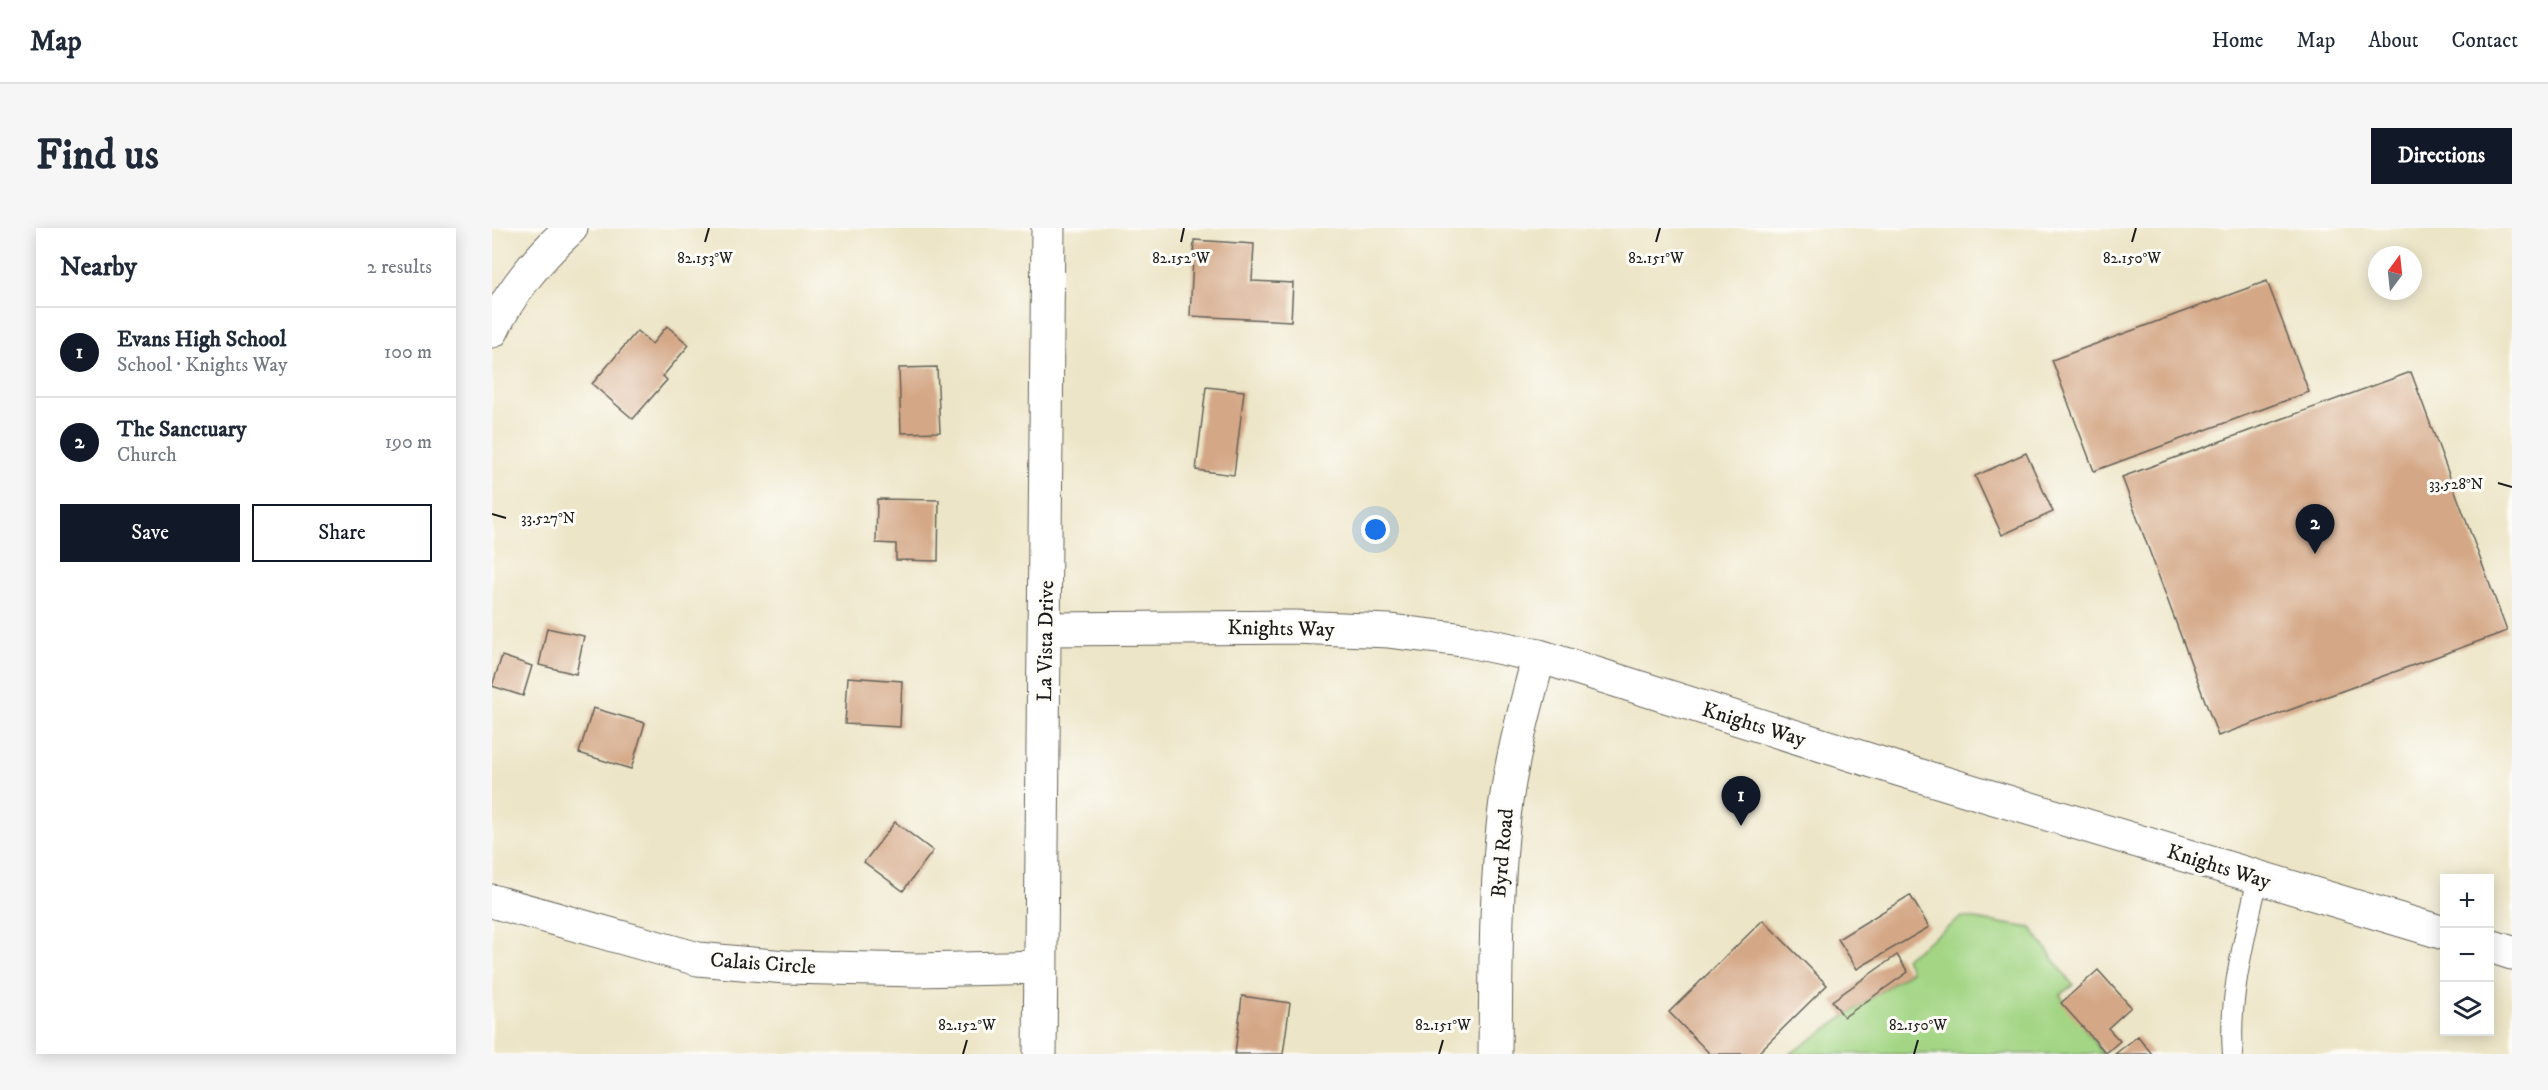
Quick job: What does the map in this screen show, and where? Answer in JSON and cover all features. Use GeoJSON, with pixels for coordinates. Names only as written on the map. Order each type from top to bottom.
{"type":"FeatureCollection","features":[{"type":"Feature","properties":{"kind":"street"},"geometry":{"type":"LineString","coordinates":[[492,331],[499,316],[547,250],[571,228]]}},
{"type":"Feature","properties":{"kind":"street","name":"La Vista Drive"},"geometry":{"type":"LineString","coordinates":[[1040,1054],[1046,629],[1047,228]]}},
{"type":"Feature","properties":{"kind":"street","name":"Knights Way"},"geometry":{"type":"LineString","coordinates":[[1046,629],[1295,627],[1389,631],[1464,640],[1539,656],[2440,932]]}},
{"type":"Feature","properties":{"kind":"street","name":"Byrd Road"},"geometry":{"type":"LineString","coordinates":[[1495,1054],[1497,902],[1504,814],[1520,725],[1539,656]]}},
{"type":"Feature","properties":{"kind":"street","name":"Calais Circle"},"geometry":{"type":"LineString","coordinates":[[492,901],[698,959],[785,967],[917,970],[1041,967]]}},
{"type":"Feature","properties":{"kind":"street"},"geometry":{"type":"LineString","coordinates":[[2494,947],[2512,953]]}},
{"type":"Feature","properties":{"kind":"lane"},"geometry":{"type":"LineString","coordinates":[[2233,1054],[2231,1034],[2236,983],[2258,877]]}},
{"type":"Feature","properties":{"kind":"green space"},"geometry":{"type":"Polygon","coordinates":[[[1962,917],[2031,928],[2073,985],[2060,995],[2103,1054],[1790,1054],[1911,971],[1905,958],[1962,917]]]}},
{"type":"Feature","properties":{"kind":"building"},"geometry":{"type":"Polygon","coordinates":[[[1194,240],[1254,244],[1252,281],[1293,283],[1291,321],[1190,316],[1194,240]]]}},
{"type":"Feature","properties":{"kind":"building"},"geometry":{"type":"Polygon","coordinates":[[[2267,281],[2309,392],[2094,471],[2052,360],[2267,281]]]}},
{"type":"Feature","properties":{"kind":"building"},"geometry":{"type":"Polygon","coordinates":[[[667,326],[689,345],[663,376],[667,380],[633,419],[592,384],[637,331],[652,344],[667,326]]]}},
{"type":"Feature","properties":{"kind":"building"},"geometry":{"type":"Polygon","coordinates":[[[937,367],[940,432],[901,433],[899,368],[937,367]]]}},
{"type":"Feature","properties":{"kind":"building"},"geometry":{"type":"Polygon","coordinates":[[[2411,372],[2507,631],[2218,736],[2122,477],[2411,372]]]}},
{"type":"Feature","properties":{"kind":"building"},"geometry":{"type":"Polygon","coordinates":[[[1206,387],[1244,391],[1234,475],[1196,470],[1206,387]]]}},
{"type":"Feature","properties":{"kind":"building"},"geometry":{"type":"Polygon","coordinates":[[[2026,453],[2053,512],[2002,535],[1975,476],[2026,453]]]}},
{"type":"Feature","properties":{"kind":"building"},"geometry":{"type":"Polygon","coordinates":[[[877,499],[939,500],[938,561],[896,560],[896,544],[876,543],[877,499]]]}},
{"type":"Feature","properties":{"kind":"building"},"geometry":{"type":"Polygon","coordinates":[[[547,628],[584,636],[576,674],[539,665],[547,628]]]}},
{"type":"Feature","properties":{"kind":"building"},"geometry":{"type":"Polygon","coordinates":[[[502,656],[532,666],[523,696],[492,686],[502,656]]]}},
{"type":"Feature","properties":{"kind":"building"},"geometry":{"type":"Polygon","coordinates":[[[848,677],[902,681],[900,727],[845,724],[848,677]]]}},
{"type":"Feature","properties":{"kind":"building"},"geometry":{"type":"Polygon","coordinates":[[[593,708],[645,723],[631,769],[579,753],[593,708]]]}},
{"type":"Feature","properties":{"kind":"building"},"geometry":{"type":"Polygon","coordinates":[[[895,822],[933,851],[903,891],[864,862],[895,822]]]}},
{"type":"Feature","properties":{"kind":"building"},"geometry":{"type":"Polygon","coordinates":[[[1910,895],[1929,927],[1857,969],[1838,939],[1910,895]]]}},
{"type":"Feature","properties":{"kind":"building"},"geometry":{"type":"Polygon","coordinates":[[[1763,920],[1827,985],[1757,1054],[1710,1054],[1669,1012],[1763,920]]]}},
{"type":"Feature","properties":{"kind":"building"},"geometry":{"type":"Polygon","coordinates":[[[1897,955],[1908,972],[1844,1017],[1832,1001],[1897,955]]]}},
{"type":"Feature","properties":{"kind":"building"},"geometry":{"type":"Polygon","coordinates":[[[2098,970],[2131,1007],[2108,1028],[2120,1041],[2106,1053],[2061,1003],[2098,970]]]}},
{"type":"Feature","properties":{"kind":"building"},"geometry":{"type":"Polygon","coordinates":[[[1242,996],[1290,1003],[1283,1054],[1235,1054],[1242,996]]]}},
{"type":"Feature","properties":{"kind":"building"},"geometry":{"type":"Polygon","coordinates":[[[2138,1036],[2152,1054],[2115,1054],[2138,1036]]]}},
{"type":"Feature","properties":{"kind":"place","name":"The Sanctuary"},"geometry":{"type":"Point","coordinates":[2315,554]}},
{"type":"Feature","properties":{"kind":"place","name":"Evans High School"},"geometry":{"type":"Point","coordinates":[1741,826]}}]}
